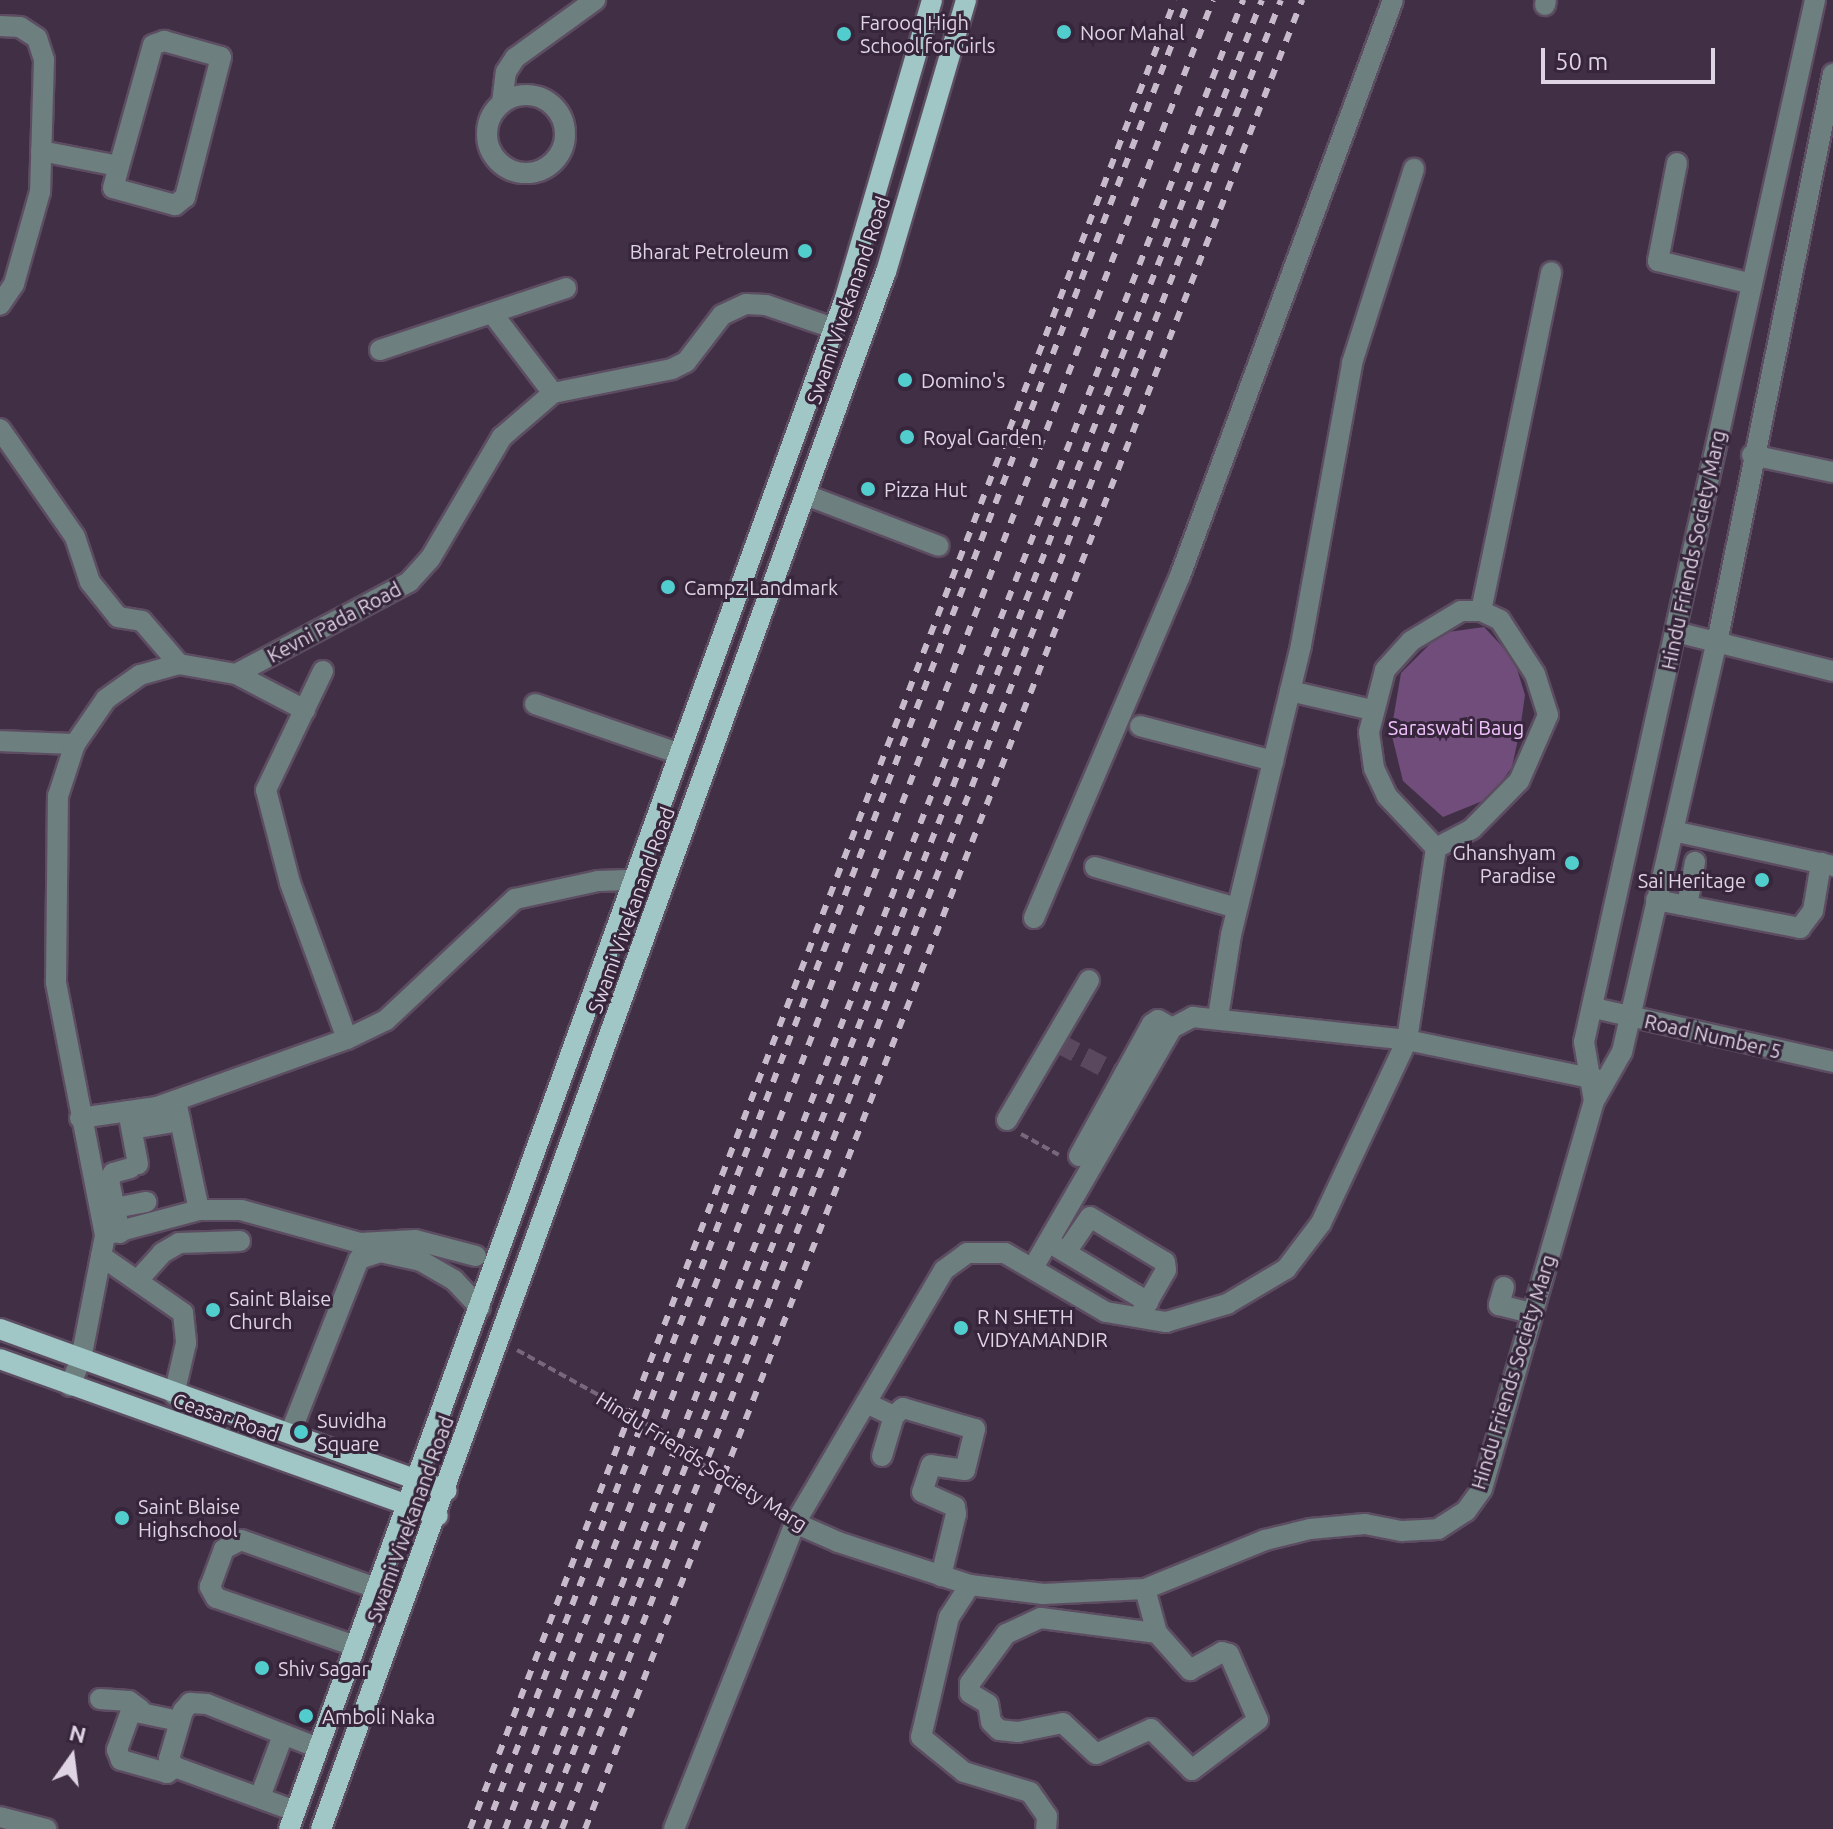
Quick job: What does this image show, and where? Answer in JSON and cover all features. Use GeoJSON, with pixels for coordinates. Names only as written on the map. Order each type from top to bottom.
{"type":"FeatureCollection","features":[{"type":"Feature","properties":{"kind":"main road","name":"Swami Vivekanand Road"},"geometry":{"type":"LineString","coordinates":[[292,1820],[844,301],[932,0]]}},
{"type":"Feature","properties":{"kind":"main road","name":"Swami Vivekanand Road"},"geometry":{"type":"LineString","coordinates":[[321,1829],[438,1516],[806,495],[872,306],[966,0]]}},
{"type":"Feature","properties":{"kind":"main road"},"geometry":{"type":"LineString","coordinates":[[844,301],[872,306]]}},
{"type":"Feature","properties":{"kind":"main road"},"geometry":{"type":"LineString","coordinates":[[498,1260],[526,1269]]}},
{"type":"Feature","properties":{"kind":"main road","name":"Ceasar Road"},"geometry":{"type":"LineString","coordinates":[[0,1329],[174,1395],[447,1491]]}},
{"type":"Feature","properties":{"kind":"main road","name":"Ceasar Road"},"geometry":{"type":"LineString","coordinates":[[0,1359],[438,1516]]}},
{"type":"Feature","properties":{"kind":"street"},"geometry":{"type":"LineString","coordinates":[[502,103],[506,72],[515,58],[595,0]]}},
{"type":"Feature","properties":{"kind":"street"},"geometry":{"type":"LineString","coordinates":[[1034,918],[1180,576],[1393,0]]}},
{"type":"Feature","properties":{"kind":"street","name":"Hindu Friends Society Marg"},"geometry":{"type":"LineString","coordinates":[[795,1523],[838,1542],[970,1585],[1043,1594],[1145,1589],[1295,1533],[1365,1524],[1402,1531],[1438,1529],[1466,1511],[1482,1489],[1594,1101],[1598,1079],[1584,1042],[1594,1008],[1815,0]]}},
{"type":"Feature","properties":{"kind":"street"},"geometry":{"type":"LineString","coordinates":[[0,26],[20,27],[37,38],[44,60],[40,192],[14,284],[0,305]]}},
{"type":"Feature","properties":{"kind":"street"},"geometry":{"type":"LineString","coordinates":[[164,41],[221,57],[181,203],[117,190],[118,166],[153,45],[164,41]]}},
{"type":"Feature","properties":{"kind":"street","name":"Hindu Friends Society Marg"},"geometry":{"type":"LineString","coordinates":[[1598,1079],[1622,1052],[1627,1016],[1717,642],[1752,455],[1829,113],[1833,74]]}},
{"type":"Feature","properties":{"kind":"street"},"geometry":{"type":"LineString","coordinates":[[1791,106],[1829,113]]}},
{"type":"Feature","properties":{"kind":"street"},"geometry":{"type":"LineString","coordinates":[[41,151],[118,166]]}},
{"type":"Feature","properties":{"kind":"street"},"geometry":{"type":"LineString","coordinates":[[1677,163],[1658,261],[1752,284]]}},
{"type":"Feature","properties":{"kind":"street"},"geometry":{"type":"LineString","coordinates":[[1218,1017],[1237,908],[1290,691],[1352,363],[1414,169]]}},
{"type":"Feature","properties":{"kind":"street"},"geometry":{"type":"LineString","coordinates":[[1481,611],[1551,272]]}},
{"type":"Feature","properties":{"kind":"street"},"geometry":{"type":"LineString","coordinates":[[380,350],[566,288]]}},
{"type":"Feature","properties":{"kind":"street","name":"Kevni Pada Road"},"geometry":{"type":"LineString","coordinates":[[236,674],[409,582],[430,559],[502,437],[553,393],[672,369],[686,362],[722,315],[746,304],[766,305],[833,328]]}},
{"type":"Feature","properties":{"kind":"street"},"geometry":{"type":"LineString","coordinates":[[492,313],[553,393]]}},
{"type":"Feature","properties":{"kind":"street"},"geometry":{"type":"LineString","coordinates":[[0,429],[75,537],[90,582],[118,617],[142,621],[179,664]]}},
{"type":"Feature","properties":{"kind":"street"},"geometry":{"type":"LineString","coordinates":[[1752,455],[1833,472]]}},
{"type":"Feature","properties":{"kind":"street"},"geometry":{"type":"LineString","coordinates":[[806,495],[939,546]]}},
{"type":"Feature","properties":{"kind":"street"},"geometry":{"type":"LineString","coordinates":[[1481,611],[1500,620],[1535,674],[1548,715],[1519,781],[1472,829],[1436,848],[1387,796],[1374,768],[1369,732],[1372,710],[1385,670],[1411,641],[1441,619],[1481,611]]}},
{"type":"Feature","properties":{"kind":"street"},"geometry":{"type":"LineString","coordinates":[[1676,632],[1833,671]]}},
{"type":"Feature","properties":{"kind":"street"},"geometry":{"type":"LineString","coordinates":[[113,1234],[80,1118],[56,982],[58,796],[75,744],[106,699],[140,675],[179,664],[236,674],[305,710]]}},
{"type":"Feature","properties":{"kind":"street"},"geometry":{"type":"LineString","coordinates":[[323,671],[266,790],[290,883],[347,1039]]}},
{"type":"Feature","properties":{"kind":"street"},"geometry":{"type":"LineString","coordinates":[[1290,691],[1372,710]]}},
{"type":"Feature","properties":{"kind":"street"},"geometry":{"type":"LineString","coordinates":[[535,704],[680,754]]}},
{"type":"Feature","properties":{"kind":"street"},"geometry":{"type":"LineString","coordinates":[[1140,726],[1273,761]]}},
{"type":"Feature","properties":{"kind":"street"},"geometry":{"type":"LineString","coordinates":[[0,741],[75,744]]}},
{"type":"Feature","properties":{"kind":"street"},"geometry":{"type":"LineString","coordinates":[[1656,900],[1800,928],[1813,911],[1827,865],[1673,831]]}},
{"type":"Feature","properties":{"kind":"street"},"geometry":{"type":"LineString","coordinates":[[1057,1247],[1143,1310],[1166,1322],[1227,1304],[1286,1269],[1321,1223],[1407,1040],[1436,848]]}},
{"type":"Feature","properties":{"kind":"street"},"geometry":{"type":"LineString","coordinates":[[1687,906],[1695,862]]}},
{"type":"Feature","properties":{"kind":"street"},"geometry":{"type":"LineString","coordinates":[[1095,867],[1237,908]]}},
{"type":"Feature","properties":{"kind":"street"},"geometry":{"type":"LineString","coordinates":[[80,1118],[130,1120],[178,1111],[347,1039],[386,1020],[515,899],[598,881],[634,880]]}},
{"type":"Feature","properties":{"kind":"street"},"geometry":{"type":"LineString","coordinates":[[1007,1120],[1056,1042],[1089,980]]}},
{"type":"Feature","properties":{"kind":"street","name":"Road Number 5"},"geometry":{"type":"LineString","coordinates":[[1594,1008],[1833,1062]]}},
{"type":"Feature","properties":{"kind":"street"},"geometry":{"type":"LineString","coordinates":[[1079,1156],[1127,1079],[1172,1028],[1193,1017],[1218,1017],[1407,1040],[1598,1079]]}},
{"type":"Feature","properties":{"kind":"street"},"geometry":{"type":"LineString","coordinates":[[1057,1247],[1127,1079]]}},
{"type":"Feature","properties":{"kind":"street"},"geometry":{"type":"LineString","coordinates":[[178,1111],[199,1210]]}},
{"type":"Feature","properties":{"kind":"street"},"geometry":{"type":"LineString","coordinates":[[70,1386],[81,1359],[101,1256],[113,1234],[115,1208],[110,1175],[134,1166],[130,1120]]}},
{"type":"Feature","properties":{"kind":"street"},"geometry":{"type":"LineString","coordinates":[[115,1208],[146,1202]]}},
{"type":"Feature","properties":{"kind":"street"},"geometry":{"type":"LineString","coordinates":[[113,1234],[199,1210],[241,1210],[360,1243],[415,1240],[476,1256]]}},
{"type":"Feature","properties":{"kind":"street"},"geometry":{"type":"LineString","coordinates":[[1034,1266],[1090,1217],[1165,1262],[1166,1270],[1143,1310]]}},
{"type":"Feature","properties":{"kind":"street"},"geometry":{"type":"LineString","coordinates":[[138,1280],[162,1253],[179,1243],[240,1241]]}},
{"type":"Feature","properties":{"kind":"street"},"geometry":{"type":"LineString","coordinates":[[290,1434],[359,1259],[380,1252],[421,1261],[454,1280],[480,1308]]}},
{"type":"Feature","properties":{"kind":"street"},"geometry":{"type":"LineString","coordinates":[[674,1829],[795,1523],[944,1270],[967,1253],[1005,1253],[1034,1266],[1106,1312],[1143,1310]]}},
{"type":"Feature","properties":{"kind":"street"},"geometry":{"type":"LineString","coordinates":[[101,1256],[178,1307],[185,1321],[186,1343],[174,1395]]}},
{"type":"Feature","properties":{"kind":"street"},"geometry":{"type":"LineString","coordinates":[[1499,1306],[1532,1313]]}},
{"type":"Feature","properties":{"kind":"street"},"geometry":{"type":"LineString","coordinates":[[866,1403],[894,1416]]}},
{"type":"Feature","properties":{"kind":"street"},"geometry":{"type":"LineString","coordinates":[[882,1456],[894,1416],[903,1408],[975,1429],[965,1470],[931,1465],[922,1492],[955,1507],[941,1576]]}},
{"type":"Feature","properties":{"kind":"street"},"geometry":{"type":"LineString","coordinates":[[355,1646],[216,1598],[210,1587],[224,1549],[241,1540],[376,1588]]}},
{"type":"Feature","properties":{"kind":"street"},"geometry":{"type":"LineString","coordinates":[[970,1585],[949,1617],[921,1737],[964,1772],[1030,1792],[1047,1816],[1046,1829]]}},
{"type":"Feature","properties":{"kind":"street"},"geometry":{"type":"LineString","coordinates":[[1145,1589],[1157,1633],[1186,1669],[1229,1654],[1259,1717],[1192,1770],[1154,1730],[1096,1754],[1059,1722],[1011,1733],[995,1726],[988,1704],[970,1693],[970,1683],[1006,1634],[1041,1618],[1157,1633]]}},
{"type":"Feature","properties":{"kind":"street"},"geometry":{"type":"LineString","coordinates":[[1041,1618],[1043,1594]]}},
{"type":"Feature","properties":{"kind":"street"},"geometry":{"type":"LineString","coordinates":[[100,1699],[129,1701],[140,1709],[179,1721]]}},
{"type":"Feature","properties":{"kind":"street"},"geometry":{"type":"LineString","coordinates":[[292,1820],[260,1797],[175,1767],[169,1759],[179,1721],[190,1703],[207,1704],[318,1748]]}},
{"type":"Feature","properties":{"kind":"street"},"geometry":{"type":"LineString","coordinates":[[140,1709],[131,1711],[117,1750],[121,1760],[167,1773],[175,1767]]}},
{"type":"Feature","properties":{"kind":"street"},"geometry":{"type":"LineString","coordinates":[[260,1797],[283,1735]]}},
{"type":"Feature","properties":{"kind":"street"},"geometry":{"type":"LineString","coordinates":[[0,1817],[46,1829]]}},
{"type":"Feature","properties":{"kind":"path"},"geometry":{"type":"LineString","coordinates":[[1007,1120],[1008,1127],[1070,1161],[1079,1156]]}},
{"type":"Feature","properties":{"kind":"path","name":"Hindu Friends Society Marg"},"geometry":{"type":"LineString","coordinates":[[500,1341],[631,1413],[722,1478],[779,1507],[795,1523]]}},
{"type":"Feature","properties":{"kind":"green space","name":"Saraswati Baug"},"geometry":{"type":"Polygon","coordinates":[[[1484,627],[1514,659],[1525,695],[1520,730],[1512,767],[1490,798],[1443,817],[1403,781],[1391,732],[1401,673],[1441,633],[1484,627]]]}},
{"type":"Feature","properties":{"kind":"tunnel"},"geometry":{"type":"LineString","coordinates":[[1058,1043],[1121,1076]]}},
{"type":"Feature","properties":{"kind":"railway"},"geometry":{"type":"LineString","coordinates":[[470,1829],[1175,0]]}},
{"type":"Feature","properties":{"kind":"railway"},"geometry":{"type":"LineString","coordinates":[[486,1829],[1189,0]]}},
{"type":"Feature","properties":{"kind":"railway"},"geometry":{"type":"LineString","coordinates":[[505,1829],[1213,0]]}},
{"type":"Feature","properties":{"kind":"railway"},"geometry":{"type":"LineString","coordinates":[[526,1829],[1243,0]]}},
{"type":"Feature","properties":{"kind":"railway"},"geometry":{"type":"LineString","coordinates":[[543,1829],[1262,0]]}},
{"type":"Feature","properties":{"kind":"railway"},"geometry":{"type":"LineString","coordinates":[[562,1829],[1281,0]]}},
{"type":"Feature","properties":{"kind":"railway"},"geometry":{"type":"LineString","coordinates":[[585,1829],[1302,0]]}},
{"type":"Feature","properties":{"kind":"place","name":"Noor Mahal"},"geometry":{"type":"Point","coordinates":[1064,32]}},
{"type":"Feature","properties":{"kind":"place","name":"Farooq High School for Girls"},"geometry":{"type":"Point","coordinates":[844,34]}},
{"type":"Feature","properties":{"kind":"place","name":"Bharat Petroleum"},"geometry":{"type":"Point","coordinates":[805,251]}},
{"type":"Feature","properties":{"kind":"place","name":"Domino's"},"geometry":{"type":"Point","coordinates":[905,380]}},
{"type":"Feature","properties":{"kind":"place","name":"Royal Garden"},"geometry":{"type":"Point","coordinates":[907,437]}},
{"type":"Feature","properties":{"kind":"place","name":"Pizza Hut"},"geometry":{"type":"Point","coordinates":[868,489]}},
{"type":"Feature","properties":{"kind":"place","name":"Campz Landmark"},"geometry":{"type":"Point","coordinates":[668,587]}},
{"type":"Feature","properties":{"kind":"place","name":"Ghanshyam Paradise"},"geometry":{"type":"Point","coordinates":[1572,863]}},
{"type":"Feature","properties":{"kind":"place","name":"Sai Heritage"},"geometry":{"type":"Point","coordinates":[1762,880]}},
{"type":"Feature","properties":{"kind":"place","name":"Saint Blaise Church"},"geometry":{"type":"Point","coordinates":[213,1310]}},
{"type":"Feature","properties":{"kind":"place","name":"R N SHETH VIDYAMANDIR"},"geometry":{"type":"Point","coordinates":[961,1328]}},
{"type":"Feature","properties":{"kind":"place","name":"Suvidha Square"},"geometry":{"type":"Point","coordinates":[301,1432]}},
{"type":"Feature","properties":{"kind":"place","name":"Saint Blaise Highschool"},"geometry":{"type":"Point","coordinates":[122,1518]}},
{"type":"Feature","properties":{"kind":"place","name":"Shiv Sagar"},"geometry":{"type":"Point","coordinates":[262,1668]}},
{"type":"Feature","properties":{"kind":"place","name":"Amboli Naka"},"geometry":{"type":"Point","coordinates":[306,1716]}}]}
